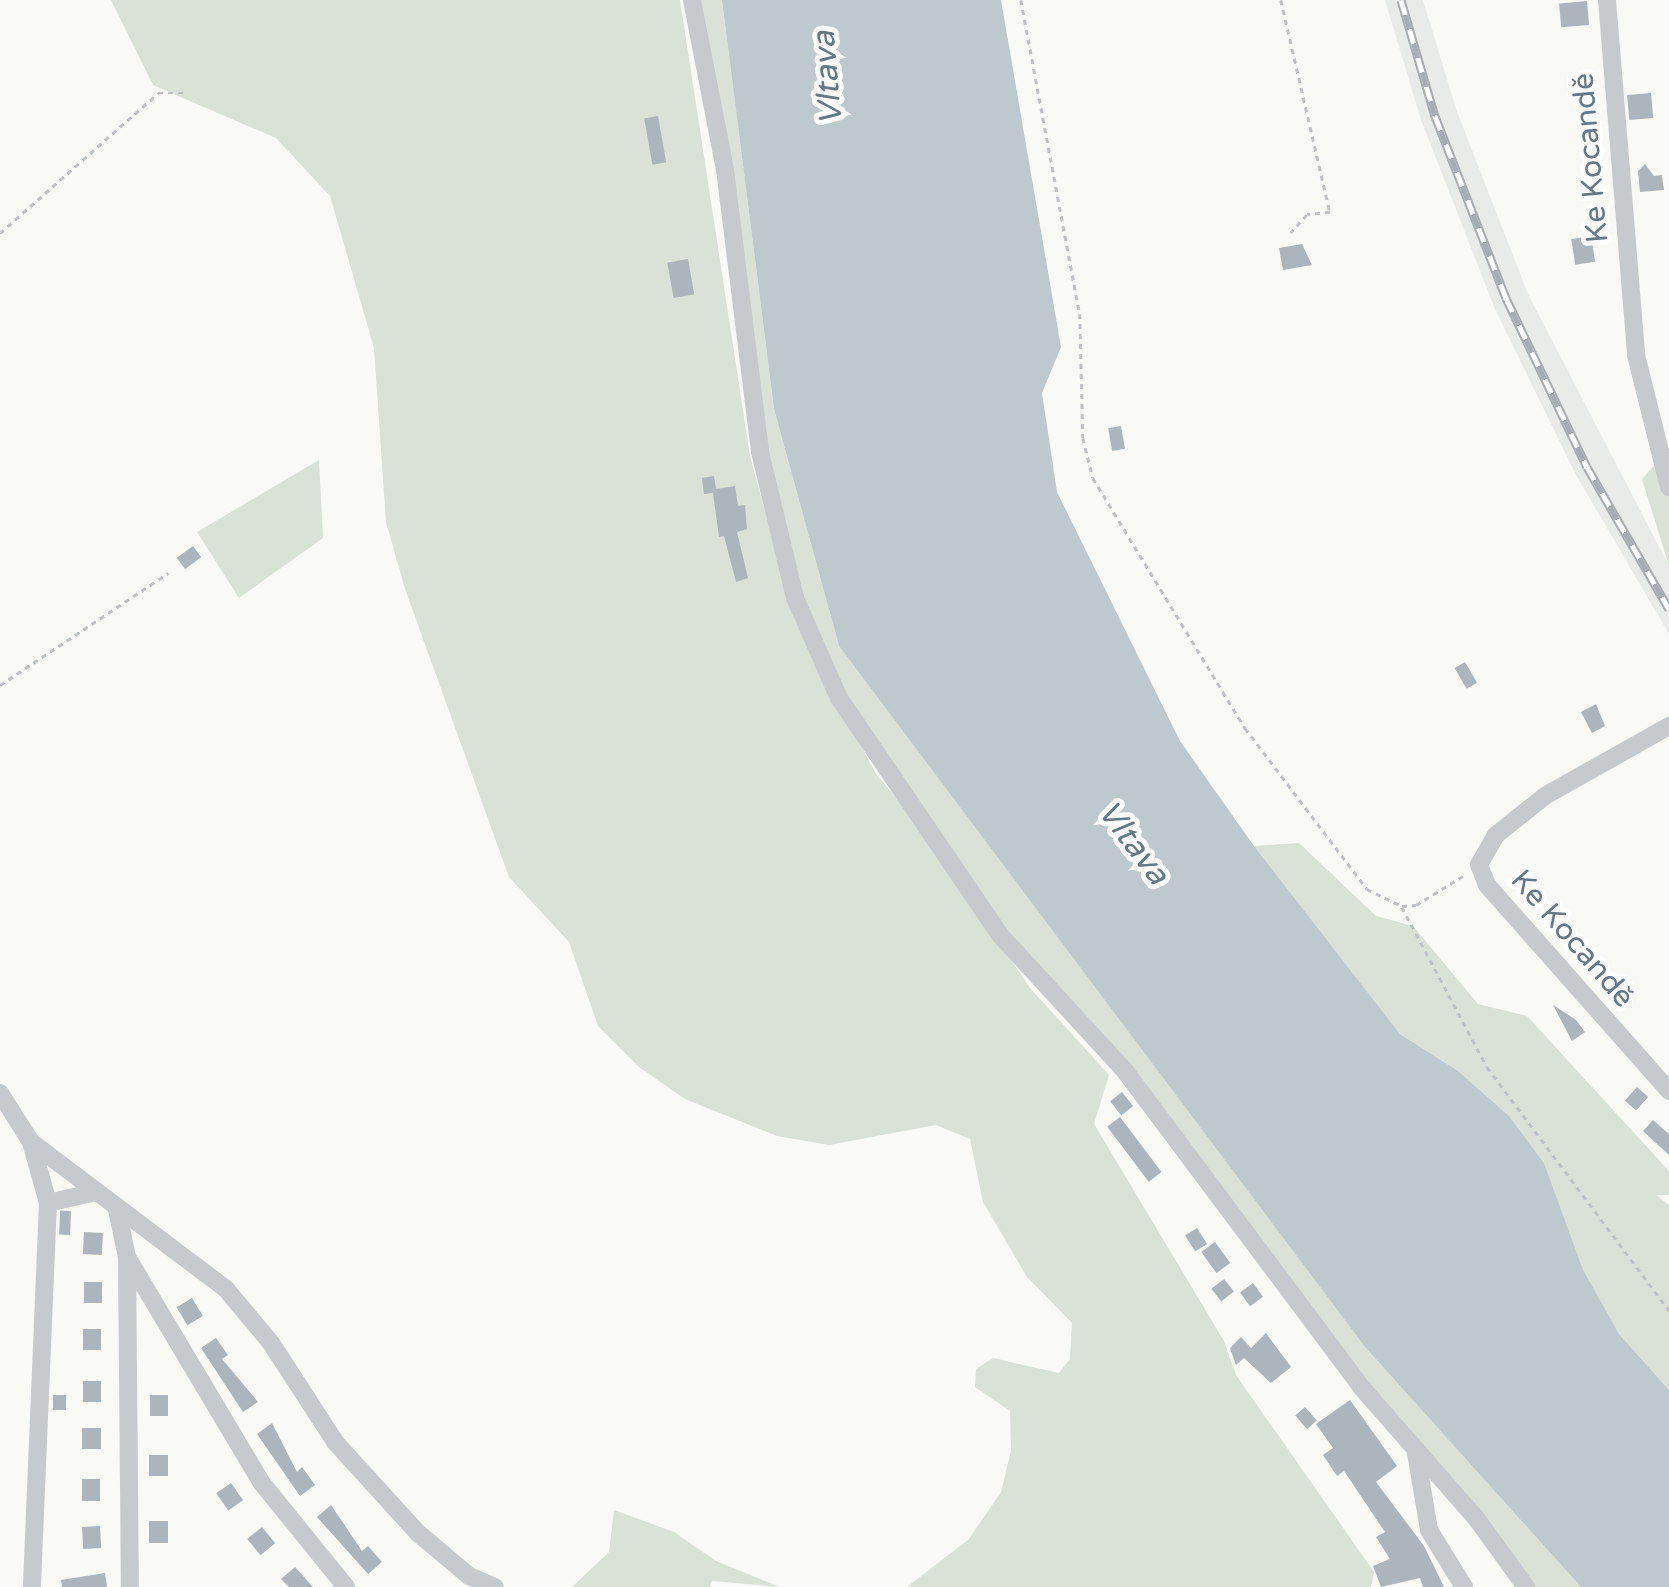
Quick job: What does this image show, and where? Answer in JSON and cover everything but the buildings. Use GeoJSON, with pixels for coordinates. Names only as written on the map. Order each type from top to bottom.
{"type":"FeatureCollection","features":[{"type":"Feature","properties":{"kind":"street"},"geometry":{"type":"LineString","coordinates":[[692,0],[725,170],[760,452],[796,598],[839,698],[1000,935],[1126,1071],[1416,1453],[1476,1518],[1526,1587]]}},
{"type":"Feature","properties":{"kind":"street","name":"Ke Kocandě"},"geometry":{"type":"LineString","coordinates":[[1607,0],[1636,355],[1669,487]]}},
{"type":"Feature","properties":{"kind":"street","name":"Ke Kocandě"},"geometry":{"type":"LineString","coordinates":[[1669,726],[1545,796],[1496,835],[1479,865],[1487,885],[1669,1091]]}},
{"type":"Feature","properties":{"kind":"street"},"geometry":{"type":"LineString","coordinates":[[0,1093],[31,1142],[48,1203],[32,1587]]}},
{"type":"Feature","properties":{"kind":"street"},"geometry":{"type":"LineString","coordinates":[[31,1142],[226,1289],[271,1343],[336,1443],[418,1533],[469,1576],[495,1587]]}},
{"type":"Feature","properties":{"kind":"street"},"geometry":{"type":"LineString","coordinates":[[48,1203],[96,1192]]}},
{"type":"Feature","properties":{"kind":"street"},"geometry":{"type":"LineString","coordinates":[[117,1209],[127,1257],[130,1587]]}},
{"type":"Feature","properties":{"kind":"street"},"geometry":{"type":"LineString","coordinates":[[127,1257],[261,1482],[346,1587]]}},
{"type":"Feature","properties":{"kind":"street"},"geometry":{"type":"LineString","coordinates":[[128,1332],[162,1320]]}},
{"type":"Feature","properties":{"kind":"street"},"geometry":{"type":"LineString","coordinates":[[1416,1453],[1429,1530],[1464,1587]]}},
{"type":"Feature","properties":{"kind":"path"},"geometry":{"type":"LineString","coordinates":[[1021,0],[1080,314],[1084,438],[1093,478],[1245,728],[1367,890],[1402,906],[1486,1067],[1669,1310]]}},
{"type":"Feature","properties":{"kind":"path"},"geometry":{"type":"LineString","coordinates":[[1280,0],[1330,212],[1308,215],[1291,233]]}},
{"type":"Feature","properties":{"kind":"path"},"geometry":{"type":"LineString","coordinates":[[0,233],[158,93],[186,94]]}},
{"type":"Feature","properties":{"kind":"path"},"geometry":{"type":"LineString","coordinates":[[0,685],[168,573]]}},
{"type":"Feature","properties":{"kind":"path"},"geometry":{"type":"LineString","coordinates":[[1402,906],[1432,898],[1479,865]]}},
{"type":"Feature","properties":{"kind":"shaded area"},"geometry":{"type":"Polygon","coordinates":[[[111,0],[680,0],[750,456],[795,621],[876,774],[933,842],[1030,988],[1109,1075],[1094,1124],[1224,1341],[1236,1375],[1374,1572],[1371,1587],[907,1587],[969,1539],[1001,1492],[1011,1451],[1010,1411],[975,1387],[976,1369],[993,1358],[1059,1373],[1070,1359],[1072,1323],[1027,1277],[983,1202],[970,1139],[936,1125],[829,1145],[777,1136],[685,1099],[639,1067],[598,1026],[569,942],[509,877],[405,589],[386,522],[374,348],[330,196],[276,138],[153,85],[111,0]]]}},
{"type":"Feature","properties":{"kind":"shaded area"},"geometry":{"type":"Polygon","coordinates":[[[692,0],[722,0],[774,409],[839,646],[1365,1347],[1581,1587],[1526,1587],[1125,1071],[1000,935],[889,775],[795,598],[760,452],[692,0]]]}},
{"type":"Feature","properties":{"kind":"shaded area"},"geometry":{"type":"Polygon","coordinates":[[[1385,0],[1423,0],[1456,109],[1528,294],[1669,566],[1669,634],[1575,473],[1495,309],[1421,120],[1385,0]]]}},
{"type":"Feature","properties":{"kind":"shaded area"},"geometry":{"type":"Polygon","coordinates":[[[1669,449],[1669,566],[1642,479],[1669,449]]]}},
{"type":"Feature","properties":{"kind":"shaded area"},"geometry":{"type":"Polygon","coordinates":[[[319,460],[323,538],[239,598],[197,532],[319,460]]]}},
{"type":"Feature","properties":{"kind":"shaded area"},"geometry":{"type":"Polygon","coordinates":[[[1299,843],[1376,916],[1413,926],[1478,1004],[1527,1016],[1669,1171],[1669,1195],[1656,1195],[1669,1205],[1669,1390],[1619,1334],[1582,1270],[1544,1163],[1509,1116],[1458,1071],[1400,1034],[1254,846],[1299,843]]]}},
{"type":"Feature","properties":{"kind":"shaded area"},"geometry":{"type":"Polygon","coordinates":[[[614,1510],[674,1532],[716,1561],[780,1587],[712,1581],[710,1587],[572,1587],[609,1552],[614,1510]]]}},
{"type":"Feature","properties":{"kind":"water","name":"Vltava"},"geometry":{"type":"Polygon","coordinates":[[[722,0],[1001,0],[1061,347],[1042,393],[1057,492],[1180,741],[1254,846],[1400,1034],[1458,1071],[1509,1116],[1544,1163],[1583,1270],[1619,1334],[1669,1390],[1669,1587],[1581,1587],[1365,1347],[839,646],[774,409],[722,0]]]}},
{"type":"Feature","properties":{"kind":"railway"},"geometry":{"type":"LineString","coordinates":[[1401,0],[1435,116],[1506,298],[1587,467],[1669,609]]}}]}
